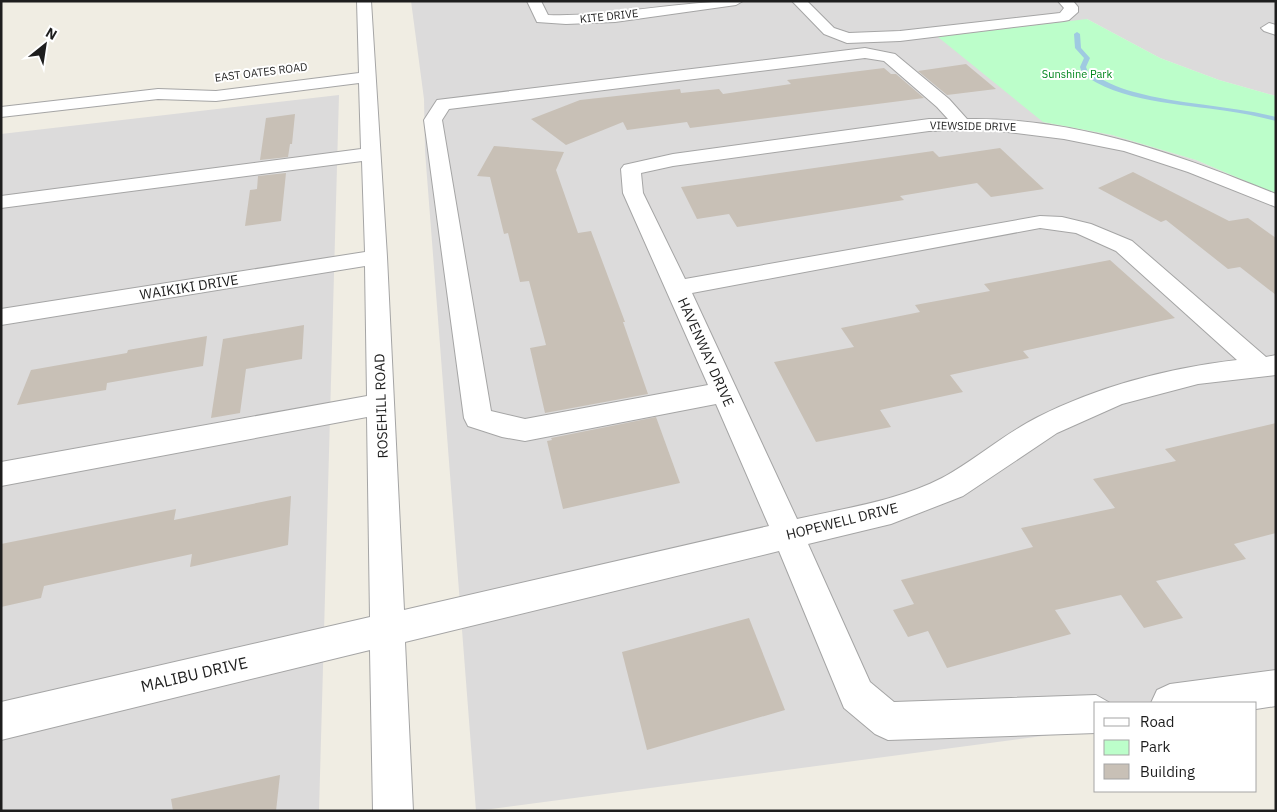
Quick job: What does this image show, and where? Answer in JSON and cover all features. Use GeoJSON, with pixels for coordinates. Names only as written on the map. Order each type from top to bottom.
{"type":"FeatureCollection","features":[{"type":"Feature","properties":{"kind":"street","name":"ROSEHILL ROAD"},"geometry":{"type":"LineString","coordinates":[[364,1],[360,66],[371,154],[376,257],[393,811]]}},
{"type":"Feature","properties":{"kind":"street","name":"KITE DRIVE"},"geometry":{"type":"LineString","coordinates":[[534,1],[542,19],[591,19],[736,1]]}},
{"type":"Feature","properties":{"kind":"street"},"geometry":{"type":"LineString","coordinates":[[799,1],[829,31],[847,38],[900,36],[1064,16],[1071,12],[1071,6],[1065,1]]}},
{"type":"Feature","properties":{"kind":"street"},"geometry":{"type":"LineString","coordinates":[[724,392],[525,430],[502,426],[478,418],[433,120],[444,104],[865,53],[889,57],[943,103],[962,124]]}},
{"type":"Feature","properties":{"kind":"street","name":"EAST OATES ROAD"},"geometry":{"type":"LineString","coordinates":[[1,112],[158,94],[216,96],[360,66]]}},
{"type":"Feature","properties":{"kind":"street","name":"EAST OATES ROAD"},"geometry":{"type":"LineString","coordinates":[[158,94],[203,80]]}},
{"type":"Feature","properties":{"kind":"street","name":"VIEWSIDE DRIVE"},"geometry":{"type":"LineString","coordinates":[[631,169],[673,160],[903,128],[962,124],[1032,128],[1128,146],[1195,168],[1276,201]]}},
{"type":"Feature","properties":{"kind":"street"},"geometry":{"type":"LineString","coordinates":[[1,202],[371,154]]}},
{"type":"Feature","properties":{"kind":"street","name":"HAVENWAY DRIVE"},"geometry":{"type":"LineString","coordinates":[[631,169],[633,193],[678,288],[788,534],[857,695],[888,721],[1094,714]]}},
{"type":"Feature","properties":{"kind":"street"},"geometry":{"type":"LineString","coordinates":[[678,288],[1040,222],[1055,222],[1102,234],[1124,246],[1268,365]]}},
{"type":"Feature","properties":{"kind":"street","name":"WAIKIKI DRIVE"},"geometry":{"type":"LineString","coordinates":[[1,317],[376,257]]}},
{"type":"Feature","properties":{"kind":"street","name":"HOPEWELL DRIVE"},"geometry":{"type":"LineString","coordinates":[[388,628],[891,511],[952,488],[1047,425],[1115,396],[1198,374],[1268,365]]}},
{"type":"Feature","properties":{"kind":"street"},"geometry":{"type":"LineString","coordinates":[[1,474],[381,404]]}},
{"type":"Feature","properties":{"kind":"street","name":"MALIBU DRIVE"},"geometry":{"type":"LineString","coordinates":[[1,720],[388,628]]}},
{"type":"Feature","properties":{"kind":"street"},"geometry":{"type":"LineString","coordinates":[[1177,702],[1276,688]]}},
{"type":"Feature","properties":{"kind":"shaded area"},"geometry":{"type":"Polygon","coordinates":[[[411,1],[1276,1],[1276,96],[1219,80],[1160,58],[1087,19],[1043,122],[1112,135],[1196,160],[1276,194],[1276,705],[1257,708],[1257,702],[1094,702],[1094,729],[476,811],[425,151],[424,99],[411,1]]]}},
{"type":"Feature","properties":{"kind":"shaded area"},"geometry":{"type":"Polygon","coordinates":[[[339,95],[319,811],[1,811],[1,134],[339,95]]]}},
{"type":"Feature","properties":{"kind":"green space","name":"Sunshine Park"},"geometry":{"type":"Polygon","coordinates":[[[1087,19],[1160,58],[1219,80],[1276,96],[1276,194],[1196,160],[1112,135],[1043,122],[938,37],[1087,19]]]}},
{"type":"Feature","properties":{"kind":"building"},"geometry":{"type":"Polygon","coordinates":[[[966,64],[996,89],[947,95],[918,71],[966,64]]]}},
{"type":"Feature","properties":{"kind":"building"},"geometry":{"type":"Polygon","coordinates":[[[884,68],[891,74],[896,74],[924,98],[690,128],[687,122],[627,130],[623,122],[566,145],[531,119],[580,100],[680,89],[681,93],[719,89],[723,94],[791,84],[787,80],[884,68]]]}},
{"type":"Feature","properties":{"kind":"building"},"geometry":{"type":"Polygon","coordinates":[[[295,114],[292,144],[290,144],[288,157],[260,160],[266,118],[295,114]]]}},
{"type":"Feature","properties":{"kind":"building"},"geometry":{"type":"Polygon","coordinates":[[[494,146],[564,152],[556,170],[578,233],[591,231],[625,322],[623,322],[648,394],[545,413],[530,348],[546,345],[529,281],[520,282],[508,233],[504,234],[490,177],[477,176],[494,146]]]}},
{"type":"Feature","properties":{"kind":"building"},"geometry":{"type":"Polygon","coordinates":[[[1000,148],[1044,189],[991,197],[977,183],[900,196],[904,200],[737,227],[729,214],[697,219],[681,187],[933,151],[939,157],[1000,148]]]}},
{"type":"Feature","properties":{"kind":"building"},"geometry":{"type":"Polygon","coordinates":[[[1133,172],[1229,221],[1248,218],[1276,238],[1276,295],[1240,267],[1228,269],[1166,220],[1161,222],[1098,188],[1133,172]]]}},
{"type":"Feature","properties":{"kind":"building"},"geometry":{"type":"Polygon","coordinates":[[[286,173],[281,221],[245,226],[250,190],[257,189],[258,176],[286,173]]]}},
{"type":"Feature","properties":{"kind":"building"},"geometry":{"type":"Polygon","coordinates":[[[1110,260],[1175,318],[1023,351],[1029,358],[950,375],[963,392],[880,410],[891,427],[816,442],[774,362],[854,347],[841,328],[920,312],[915,305],[990,291],[984,284],[1110,260]]]}},
{"type":"Feature","properties":{"kind":"building"},"geometry":{"type":"Polygon","coordinates":[[[304,325],[302,359],[246,369],[240,413],[211,418],[223,339],[304,325]]]}},
{"type":"Feature","properties":{"kind":"building"},"geometry":{"type":"Polygon","coordinates":[[[207,336],[203,366],[107,383],[106,390],[17,405],[31,370],[127,353],[128,350],[207,336]]]}},
{"type":"Feature","properties":{"kind":"building"},"geometry":{"type":"Polygon","coordinates":[[[656,417],[680,483],[563,509],[547,441],[552,440],[551,438],[656,417]]]}},
{"type":"Feature","properties":{"kind":"building"},"geometry":{"type":"Polygon","coordinates":[[[1276,423],[1276,533],[1234,544],[1246,559],[1156,581],[1183,618],[1144,628],[1121,595],[1055,610],[1071,634],[947,668],[928,631],[908,637],[893,610],[914,604],[901,580],[1033,547],[1021,528],[1115,508],[1093,479],[1176,461],[1165,449],[1276,423]]]}},
{"type":"Feature","properties":{"kind":"building"},"geometry":{"type":"Polygon","coordinates":[[[291,496],[288,545],[190,567],[192,554],[44,586],[41,598],[1,607],[1,544],[176,509],[174,520],[291,496]]]}},
{"type":"Feature","properties":{"kind":"building"},"geometry":{"type":"Polygon","coordinates":[[[749,618],[785,710],[647,750],[622,652],[749,618]]]}},
{"type":"Feature","properties":{"kind":"building"},"geometry":{"type":"Polygon","coordinates":[[[280,775],[276,811],[173,811],[171,799],[280,775]]]}},
{"type":"Feature","properties":{"kind":"waterway"},"geometry":{"type":"LineString","coordinates":[[1077,34],[1078,48],[1087,58],[1083,67],[1085,73],[1108,85],[1154,99],[1252,113],[1276,119]]}}]}
